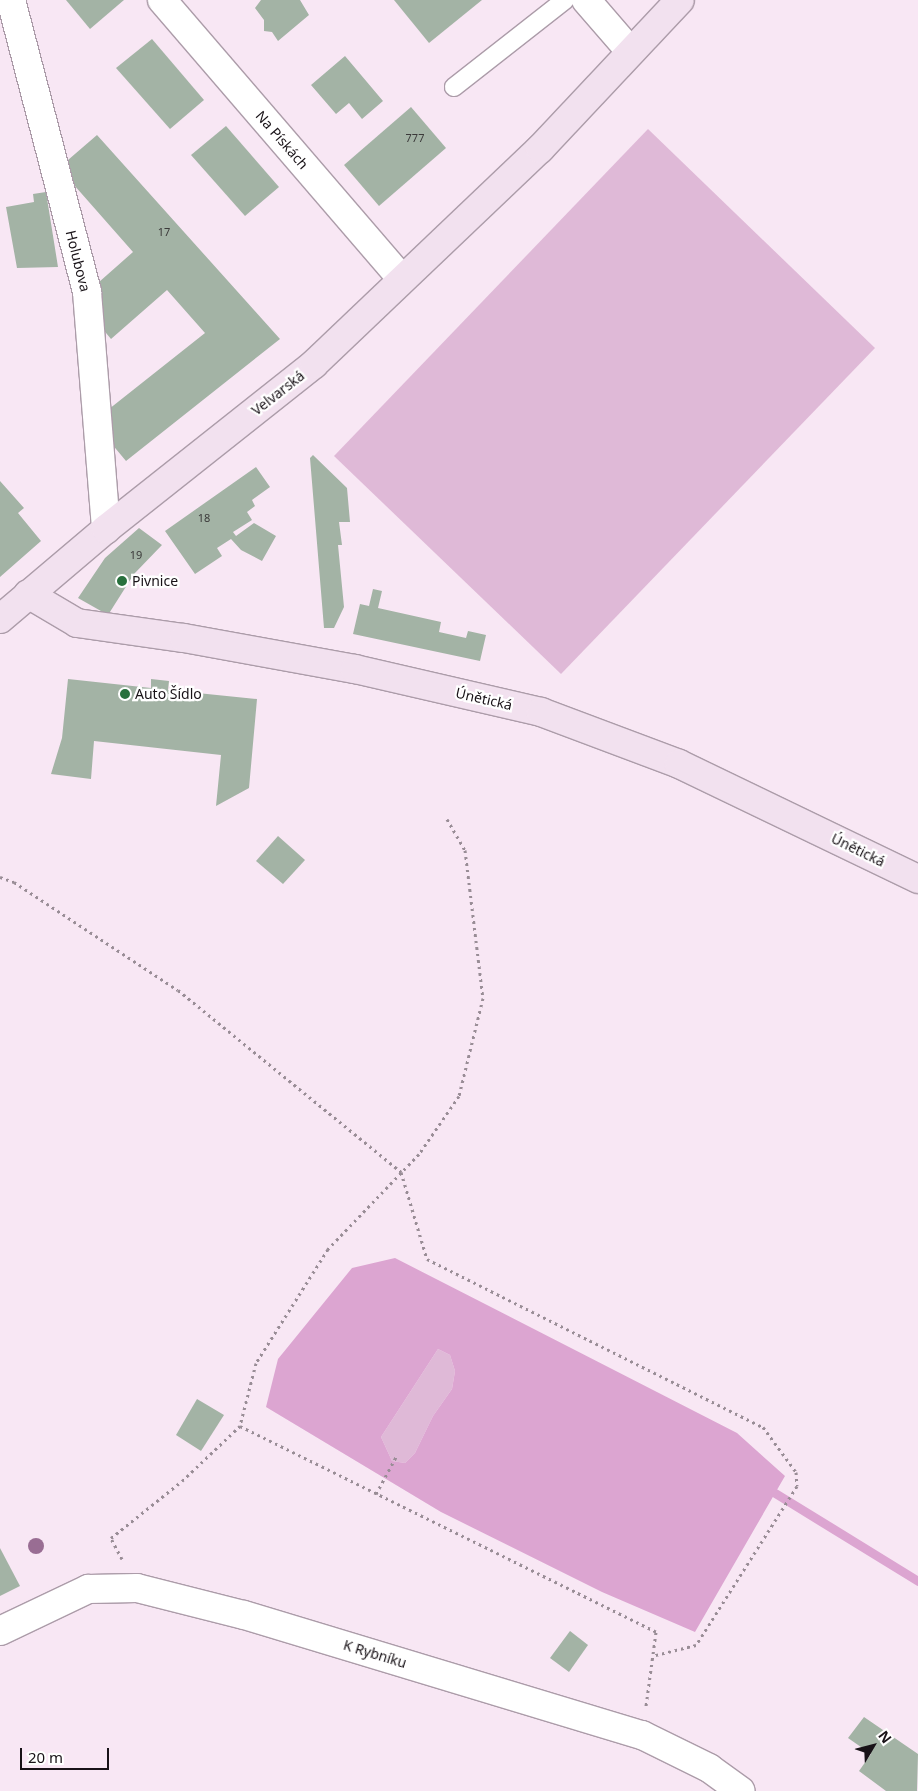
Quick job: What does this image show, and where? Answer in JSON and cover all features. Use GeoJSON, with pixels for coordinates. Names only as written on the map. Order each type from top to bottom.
{"type":"FeatureCollection","features":[{"type":"Feature","properties":{"kind":"main road","name":"Velvarská"},"geometry":{"type":"LineString","coordinates":[[0,619],[106,529],[314,364],[540,149],[630,51],[680,0]]}},
{"type":"Feature","properties":{"kind":"main road","name":"Únětická"},"geometry":{"type":"LineString","coordinates":[[28,594],[77,623],[184,638],[355,669],[540,712],[679,764],[918,879]]}},
{"type":"Feature","properties":{"kind":"street","name":"Holubova"},"geometry":{"type":"LineString","coordinates":[[11,0],[87,292],[106,529]]}},
{"type":"Feature","properties":{"kind":"street","name":"Na Pískách"},"geometry":{"type":"LineString","coordinates":[[162,0],[402,279]]}},
{"type":"Feature","properties":{"kind":"street"},"geometry":{"type":"LineString","coordinates":[[586,0],[630,51]]}},
{"type":"Feature","properties":{"kind":"street","name":"K Rybníku"},"geometry":{"type":"LineString","coordinates":[[0,1631],[88,1589],[137,1588],[244,1615],[642,1734],[709,1768],[741,1791]]}},
{"type":"Feature","properties":{"kind":"lane"},"geometry":{"type":"LineString","coordinates":[[454,87],[564,0]]}},
{"type":"Feature","properties":{"kind":"path"},"geometry":{"type":"LineString","coordinates":[[137,1588],[111,1538],[182,1481],[240,1426],[256,1363],[323,1257],[419,1154],[459,1096],[483,998],[465,850],[447,818]]}},
{"type":"Feature","properties":{"kind":"path"},"geometry":{"type":"LineString","coordinates":[[0,877],[14,882],[178,990],[401,1172],[427,1259],[763,1427],[796,1472],[797,1486],[696,1645],[652,1656]]}},
{"type":"Feature","properties":{"kind":"path"},"geometry":{"type":"LineString","coordinates":[[240,1426],[656,1632],[642,1734]]}},
{"type":"Feature","properties":{"kind":"path"},"geometry":{"type":"LineString","coordinates":[[376,1494],[396,1457]]}},
{"type":"Feature","properties":{"kind":"shaded area"},"geometry":{"type":"Polygon","coordinates":[[[648,129],[875,348],[561,674],[334,456],[648,129]]]}},
{"type":"Feature","properties":{"kind":"shaded area"},"geometry":{"type":"Polygon","coordinates":[[[395,1258],[737,1433],[785,1476],[695,1632],[602,1592],[441,1512],[266,1407],[278,1359],[352,1268],[395,1258]],[[438,1349],[381,1437],[392,1461],[405,1463],[415,1453],[433,1416],[452,1389],[455,1371],[450,1355],[438,1349]]]}},
{"type":"Feature","properties":{"kind":"shaded area"},"geometry":{"type":"Polygon","coordinates":[[[438,1349],[450,1355],[455,1371],[452,1389],[433,1416],[415,1453],[405,1463],[392,1461],[381,1437],[438,1349]]]}},
{"type":"Feature","properties":{"kind":"building"},"geometry":{"type":"Polygon","coordinates":[[[66,0],[124,0],[90,29],[66,0]]]}},
{"type":"Feature","properties":{"kind":"building"},"geometry":{"type":"Polygon","coordinates":[[[261,0],[300,0],[309,15],[278,41],[272,32],[264,31],[264,20],[255,8],[261,0]]]}},
{"type":"Feature","properties":{"kind":"building"},"geometry":{"type":"Polygon","coordinates":[[[394,0],[482,0],[429,43],[394,0]]]}},
{"type":"Feature","properties":{"kind":"building"},"geometry":{"type":"Polygon","coordinates":[[[152,39],[204,100],[170,129],[116,68],[152,39]]]}},
{"type":"Feature","properties":{"kind":"building"},"geometry":{"type":"Polygon","coordinates":[[[345,56],[383,101],[362,119],[349,103],[336,114],[311,85],[345,56]]]}},
{"type":"Feature","properties":{"kind":"building"},"geometry":{"type":"Polygon","coordinates":[[[411,107],[446,148],[379,206],[344,165],[411,107]]]}},
{"type":"Feature","properties":{"kind":"building"},"geometry":{"type":"Polygon","coordinates":[[[226,126],[279,187],[245,216],[191,155],[226,126]]]}},
{"type":"Feature","properties":{"kind":"building"},"geometry":{"type":"Polygon","coordinates":[[[97,135],[280,339],[126,461],[111,443],[104,413],[205,333],[167,290],[111,339],[92,316],[90,290],[133,252],[74,185],[68,160],[97,135]]]}},
{"type":"Feature","properties":{"kind":"building"},"geometry":{"type":"Polygon","coordinates":[[[46,192],[58,267],[17,268],[6,207],[34,202],[33,194],[46,192]]]}},
{"type":"Feature","properties":{"kind":"building"},"geometry":{"type":"Polygon","coordinates":[[[313,455],[347,488],[350,522],[339,522],[342,545],[338,545],[344,607],[334,628],[324,628],[310,458],[313,455]]]}},
{"type":"Feature","properties":{"kind":"building"},"geometry":{"type":"Polygon","coordinates":[[[256,467],[270,487],[252,500],[255,506],[247,512],[252,520],[233,532],[236,536],[254,523],[276,536],[262,561],[241,550],[231,539],[217,548],[222,556],[195,574],[165,531],[256,467]]]}},
{"type":"Feature","properties":{"kind":"building"},"geometry":{"type":"Polygon","coordinates":[[[0,481],[24,508],[18,513],[41,541],[0,577],[0,481]]]}},
{"type":"Feature","properties":{"kind":"building"},"geometry":{"type":"Polygon","coordinates":[[[139,528],[162,545],[134,574],[108,615],[78,598],[105,558],[139,528]]]}},
{"type":"Feature","properties":{"kind":"building"},"geometry":{"type":"Polygon","coordinates":[[[373,589],[382,591],[378,608],[441,622],[439,632],[466,638],[468,631],[486,635],[480,661],[353,634],[360,604],[369,606],[373,589]]]}},
{"type":"Feature","properties":{"kind":"building"},"geometry":{"type":"Polygon","coordinates":[[[68,679],[151,688],[151,679],[169,681],[168,690],[257,699],[249,788],[216,806],[221,755],[94,741],[91,779],[51,774],[62,738],[68,679]]]}},
{"type":"Feature","properties":{"kind":"building"},"geometry":{"type":"Polygon","coordinates":[[[278,836],[305,860],[283,884],[256,861],[278,836]]]}},
{"type":"Feature","properties":{"kind":"building"},"geometry":{"type":"Polygon","coordinates":[[[197,1399],[224,1415],[201,1451],[176,1435],[197,1399]]]}},
{"type":"Feature","properties":{"kind":"building"},"geometry":{"type":"Polygon","coordinates":[[[0,1548],[20,1586],[0,1596],[0,1548]]]}},
{"type":"Feature","properties":{"kind":"building"},"geometry":{"type":"Polygon","coordinates":[[[570,1631],[588,1645],[569,1672],[550,1658],[570,1631]]]}},
{"type":"Feature","properties":{"kind":"building"},"geometry":{"type":"Polygon","coordinates":[[[864,1717],[918,1754],[917,1791],[886,1791],[859,1771],[871,1754],[848,1738],[864,1717]]]}},
{"type":"Feature","properties":{"kind":"waterway"},"geometry":{"type":"LineString","coordinates":[[775,1493],[918,1581]]}},
{"type":"Feature","properties":{"kind":"place","name":"Pivnice"},"geometry":{"type":"Point","coordinates":[122,581]}},
{"type":"Feature","properties":{"kind":"place","name":"Auto Šídlo"},"geometry":{"type":"Point","coordinates":[125,694]}}]}
